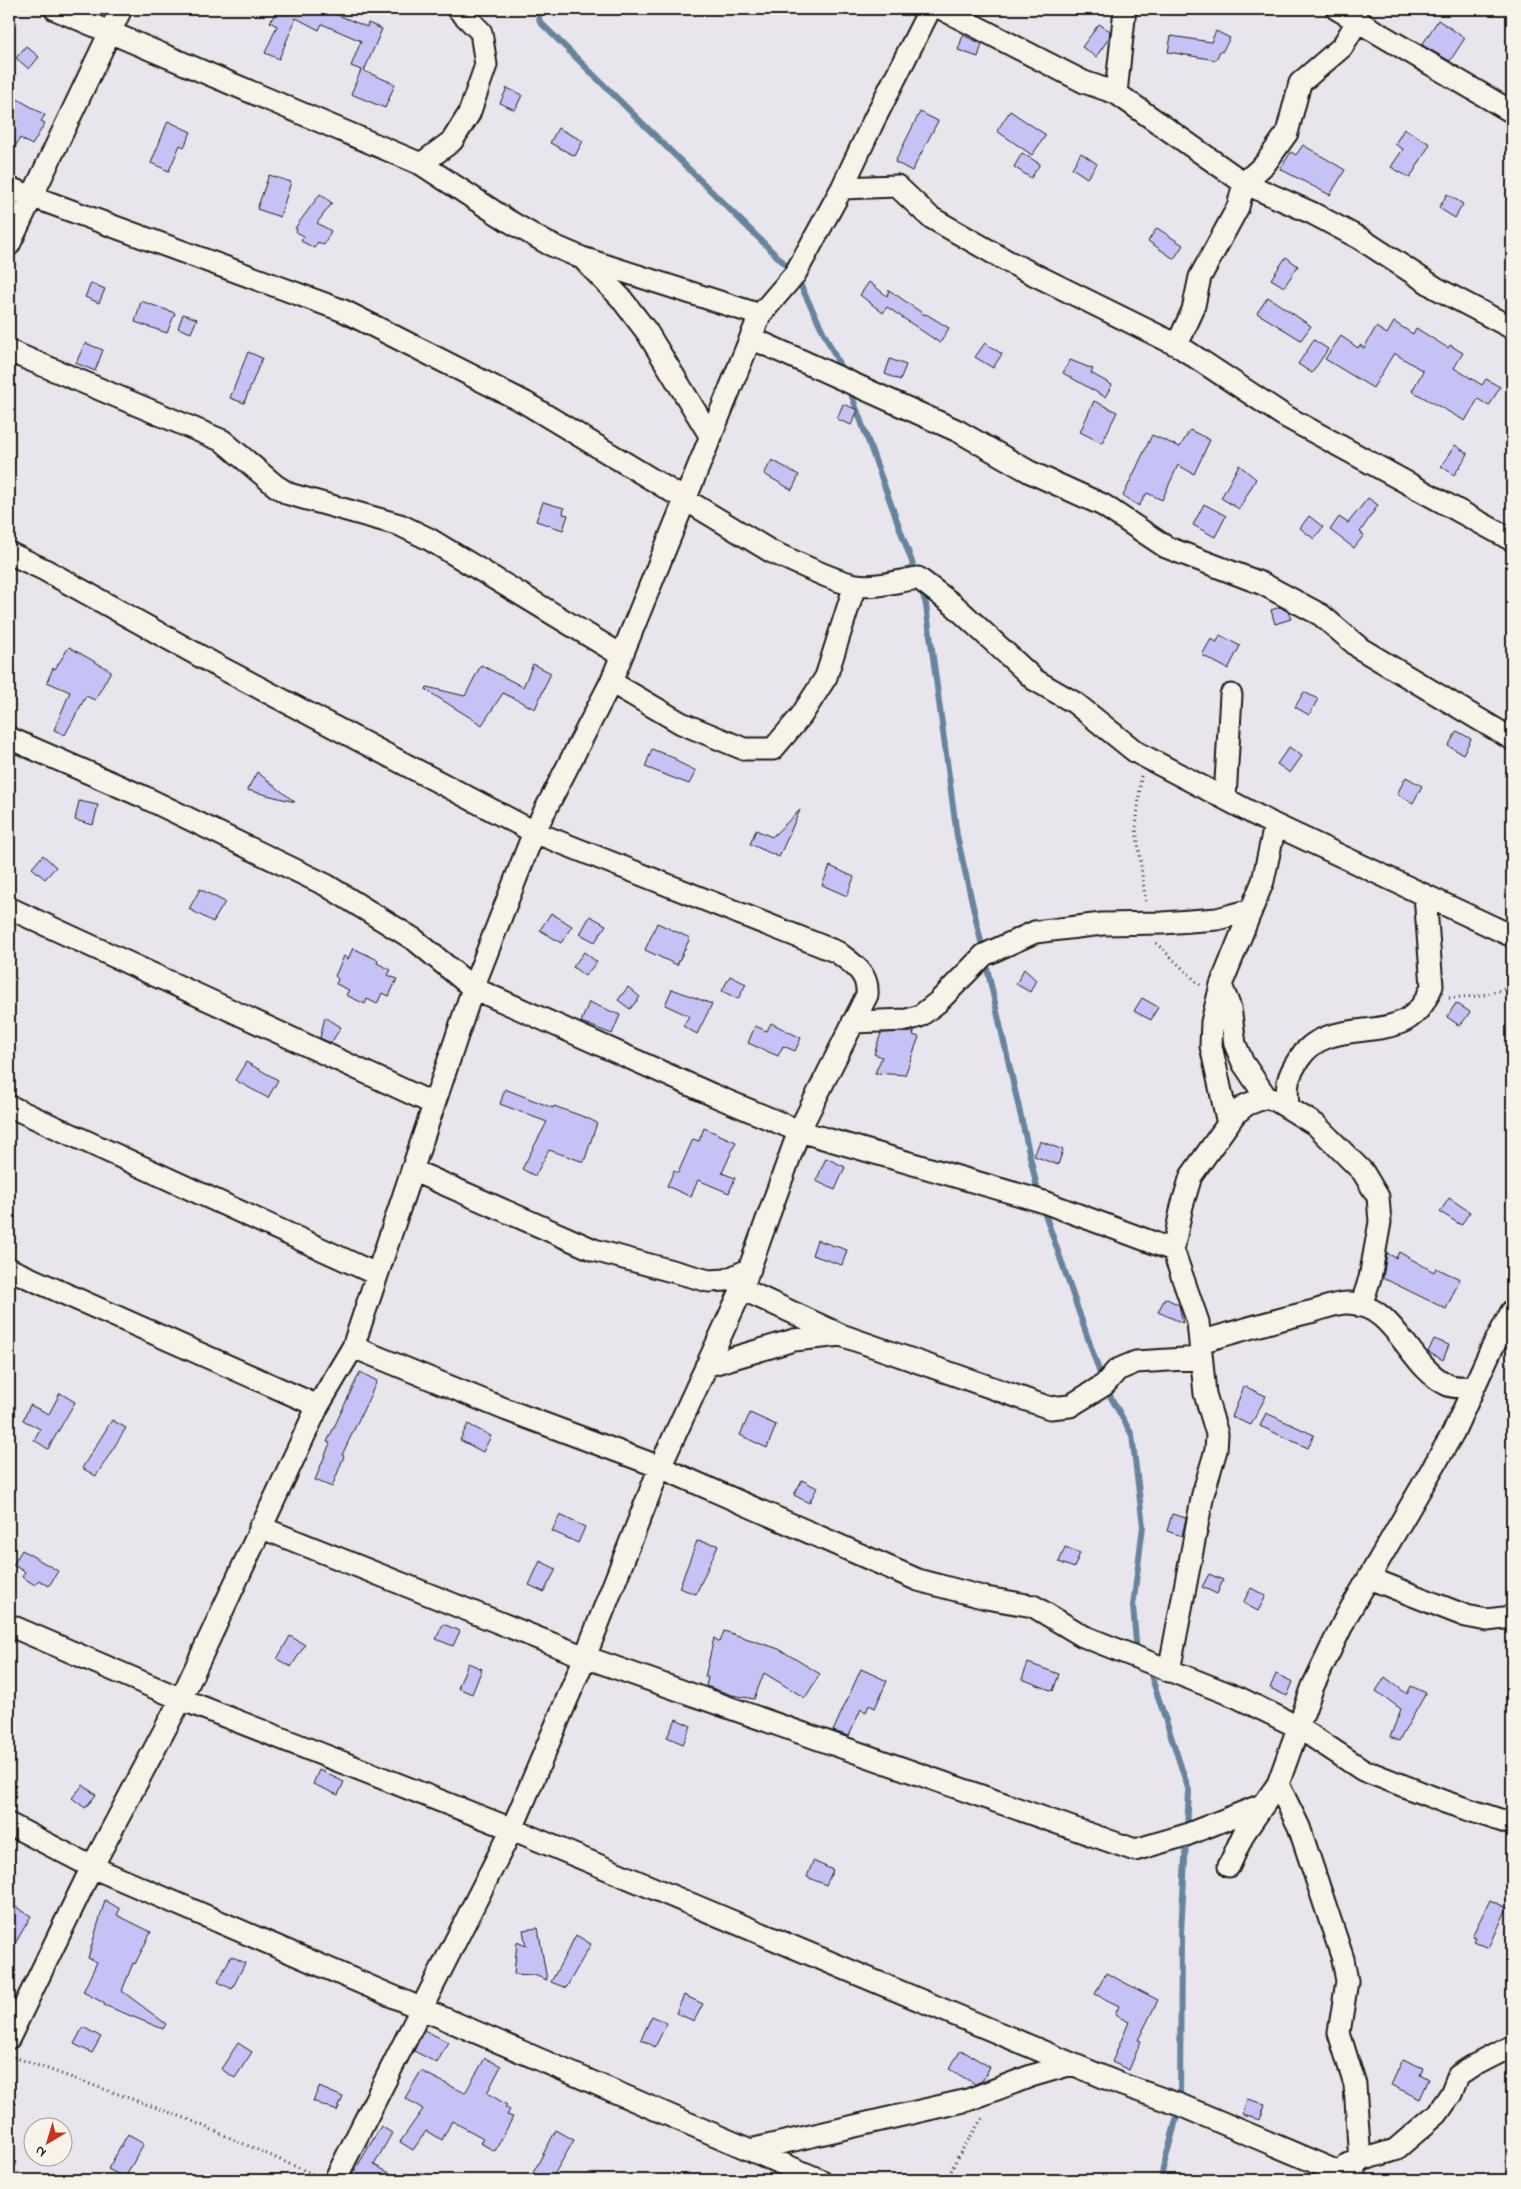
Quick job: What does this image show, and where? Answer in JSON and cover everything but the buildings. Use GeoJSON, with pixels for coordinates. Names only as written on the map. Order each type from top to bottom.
{"type":"FeatureCollection","features":[{"type":"Feature","properties":{"kind":"street"},"geometry":{"type":"LineString","coordinates":[[55,9],[421,164],[547,243],[582,258],[760,314]]}},
{"type":"Feature","properties":{"kind":"street"},"geometry":{"type":"LineString","coordinates":[[9,245],[108,31],[121,9]]}},
{"type":"Feature","properties":{"kind":"street"},"geometry":{"type":"LineString","coordinates":[[421,164],[452,141],[469,114],[486,65],[482,32],[458,9]]}},
{"type":"Feature","properties":{"kind":"street"},"geometry":{"type":"LineString","coordinates":[[9,2038],[92,1867],[181,1699],[318,1406],[353,1347],[473,988],[534,832],[611,682],[760,314],[795,274],[842,188],[930,9]]}},
{"type":"Feature","properties":{"kind":"street"},"geometry":{"type":"LineString","coordinates":[[942,9],[1084,82],[1116,93],[1244,183],[1312,213],[1361,239],[1436,288],[1512,328]]}},
{"type":"Feature","properties":{"kind":"street"},"geometry":{"type":"LineString","coordinates":[[1116,93],[1125,9]]}},
{"type":"Feature","properties":{"kind":"street"},"geometry":{"type":"LineString","coordinates":[[1337,9],[1512,112]]}},
{"type":"Feature","properties":{"kind":"street"},"geometry":{"type":"LineString","coordinates":[[1177,345],[1193,310],[1200,277],[1238,207],[1244,183],[1264,164],[1287,133],[1300,83],[1342,47],[1358,20]]}},
{"type":"Feature","properties":{"kind":"street"},"geometry":{"type":"LineString","coordinates":[[842,188],[897,186],[930,216],[1001,258],[1177,345],[1282,415],[1512,540]]}},
{"type":"Feature","properties":{"kind":"street"},"geometry":{"type":"LineString","coordinates":[[9,188],[344,311],[524,402],[772,552],[855,585],[872,586],[918,578],[955,606],[1035,680],[1076,704],[1136,752],[1275,825],[1512,936]]}},
{"type":"Feature","properties":{"kind":"street"},"geometry":{"type":"LineString","coordinates":[[582,258],[620,297],[647,332],[711,437]]}},
{"type":"Feature","properties":{"kind":"street"},"geometry":{"type":"LineString","coordinates":[[751,338],[958,431],[1030,472],[1103,506],[1166,547],[1263,584],[1321,615],[1361,649],[1512,739]]}},
{"type":"Feature","properties":{"kind":"street"},"geometry":{"type":"LineString","coordinates":[[9,351],[224,441],[276,486],[289,494],[400,525],[422,536],[621,655]]}},
{"type":"Feature","properties":{"kind":"street"},"geometry":{"type":"LineString","coordinates":[[9,553],[44,570],[216,665],[534,832],[837,952],[861,970],[868,986],[867,995],[799,1131],[746,1279],[660,1467],[586,1658],[512,1829],[421,2009],[326,2178]]}},
{"type":"Feature","properties":{"kind":"street"},"geometry":{"type":"LineString","coordinates":[[611,682],[681,722],[744,749],[773,749],[801,716],[826,676],[855,585]]}},
{"type":"Feature","properties":{"kind":"street"},"geometry":{"type":"LineString","coordinates":[[1225,798],[1231,695]]}},
{"type":"Feature","properties":{"kind":"street"},"geometry":{"type":"LineString","coordinates":[[9,738],[144,796],[326,885],[415,940],[473,988],[799,1131],[1041,1201],[1173,1250]]}},
{"type":"Feature","properties":{"kind":"street"},"geometry":{"type":"LineString","coordinates":[[1228,1124],[1211,1046],[1218,992],[1264,880],[1275,825]]}},
{"type":"Feature","properties":{"kind":"street"},"geometry":{"type":"LineString","coordinates":[[1288,1106],[1286,1084],[1305,1049],[1319,1040],[1343,1032],[1404,1020],[1428,999],[1432,986],[1425,895]]}},
{"type":"Feature","properties":{"kind":"street"},"geometry":{"type":"LineString","coordinates":[[9,908],[434,1104]]}},
{"type":"Feature","properties":{"kind":"street"},"geometry":{"type":"LineString","coordinates":[[854,1022],[907,1020],[920,1016],[938,1002],[984,955],[1035,932],[1102,924],[1217,919],[1251,910]]}},
{"type":"Feature","properties":{"kind":"street"},"geometry":{"type":"LineString","coordinates":[[1218,992],[1230,1008],[1235,1044],[1243,1063],[1266,1098],[1288,1106],[1316,1125],[1363,1172],[1378,1197],[1380,1222],[1370,1278],[1361,1306]]}},
{"type":"Feature","properties":{"kind":"street"},"geometry":{"type":"LineString","coordinates":[[1169,1671],[1203,1494],[1216,1450],[1217,1434],[1205,1394],[1198,1322],[1173,1250],[1182,1206],[1191,1176],[1228,1124],[1246,1105],[1266,1098]]}},
{"type":"Feature","properties":{"kind":"street"},"geometry":{"type":"LineString","coordinates":[[9,1106],[376,1274]]}},
{"type":"Feature","properties":{"kind":"street"},"geometry":{"type":"LineString","coordinates":[[412,1170],[594,1250],[709,1282],[746,1279],[841,1335],[1050,1408],[1070,1406],[1104,1385],[1117,1370],[1136,1362],[1201,1350],[1286,1317],[1346,1303],[1374,1310],[1385,1320],[1431,1374],[1449,1386],[1474,1387]]}},
{"type":"Feature","properties":{"kind":"street"},"geometry":{"type":"LineString","coordinates":[[9,1269],[318,1406]]}},
{"type":"Feature","properties":{"kind":"street"},"geometry":{"type":"LineString","coordinates":[[1229,1866],[1244,1834],[1278,1784],[1313,1686],[1346,1617],[1454,1433],[1474,1387],[1512,1311]]}},
{"type":"Feature","properties":{"kind":"street"},"geometry":{"type":"LineString","coordinates":[[706,1366],[794,1340],[841,1335]]}},
{"type":"Feature","properties":{"kind":"street"},"geometry":{"type":"LineString","coordinates":[[353,1347],[507,1410],[660,1467],[918,1580],[986,1598],[1033,1606],[1083,1636],[1239,1698],[1298,1727],[1363,1770],[1445,1802],[1512,1824]]}},
{"type":"Feature","properties":{"kind":"street"},"geometry":{"type":"LineString","coordinates":[[260,1527],[586,1658],[1135,1850],[1186,1835],[1262,1805]]}},
{"type":"Feature","properties":{"kind":"street"},"geometry":{"type":"LineString","coordinates":[[1369,1578],[1466,1616],[1487,1620],[1512,1617]]}},
{"type":"Feature","properties":{"kind":"street"},"geometry":{"type":"LineString","coordinates":[[9,1624],[181,1699],[512,1829],[1120,2084],[1180,2105],[1330,2168],[1358,2171],[1395,2150],[1437,2114],[1451,2094],[1458,2076],[1512,2046]]}},
{"type":"Feature","properties":{"kind":"street"},"geometry":{"type":"LineString","coordinates":[[1278,1784],[1300,1827],[1343,1959],[1347,1981],[1339,2033],[1355,2085],[1358,2171]]}},
{"type":"Feature","properties":{"kind":"street"},"geometry":{"type":"LineString","coordinates":[[9,1824],[92,1867],[820,2180]]}},
{"type":"Feature","properties":{"kind":"street"},"geometry":{"type":"LineString","coordinates":[[750,2150],[858,2124],[919,2113],[968,2100],[1031,2076],[1072,2064]]}},
{"type":"Feature","properties":{"kind":"path"},"geometry":{"type":"LineString","coordinates":[[1143,755],[1136,828],[1151,938],[1218,992]]}},
{"type":"Feature","properties":{"kind":"path"},"geometry":{"type":"LineString","coordinates":[[1428,999],[1479,996],[1512,987]]}},
{"type":"Feature","properties":{"kind":"path"},"geometry":{"type":"LineString","coordinates":[[9,2055],[185,2118],[326,2178]]}},
{"type":"Feature","properties":{"kind":"path"},"geometry":{"type":"LineString","coordinates":[[947,2180],[957,2158],[984,2116]]}},
{"type":"Feature","properties":{"kind":"waterway"},"geometry":{"type":"LineString","coordinates":[[537,9],[540,22],[795,274],[844,374]]}},
{"type":"Feature","properties":{"kind":"waterway"},"geometry":{"type":"LineString","coordinates":[[849,388],[917,576]]}},
{"type":"Feature","properties":{"kind":"waterway"},"geometry":{"type":"LineString","coordinates":[[921,588],[926,605],[957,836],[1039,1196]]}},
{"type":"Feature","properties":{"kind":"waterway"},"geometry":{"type":"LineString","coordinates":[[1043,1208],[1104,1385],[1132,1435],[1143,1526],[1133,1606],[1137,1654]]}},
{"type":"Feature","properties":{"kind":"waterway"},"geometry":{"type":"LineString","coordinates":[[1148,1666],[1189,1791],[1187,1830]]}},
{"type":"Feature","properties":{"kind":"waterway"},"geometry":{"type":"LineString","coordinates":[[1160,2180],[1180,2105],[1181,1933],[1186,1840]]}}]}
